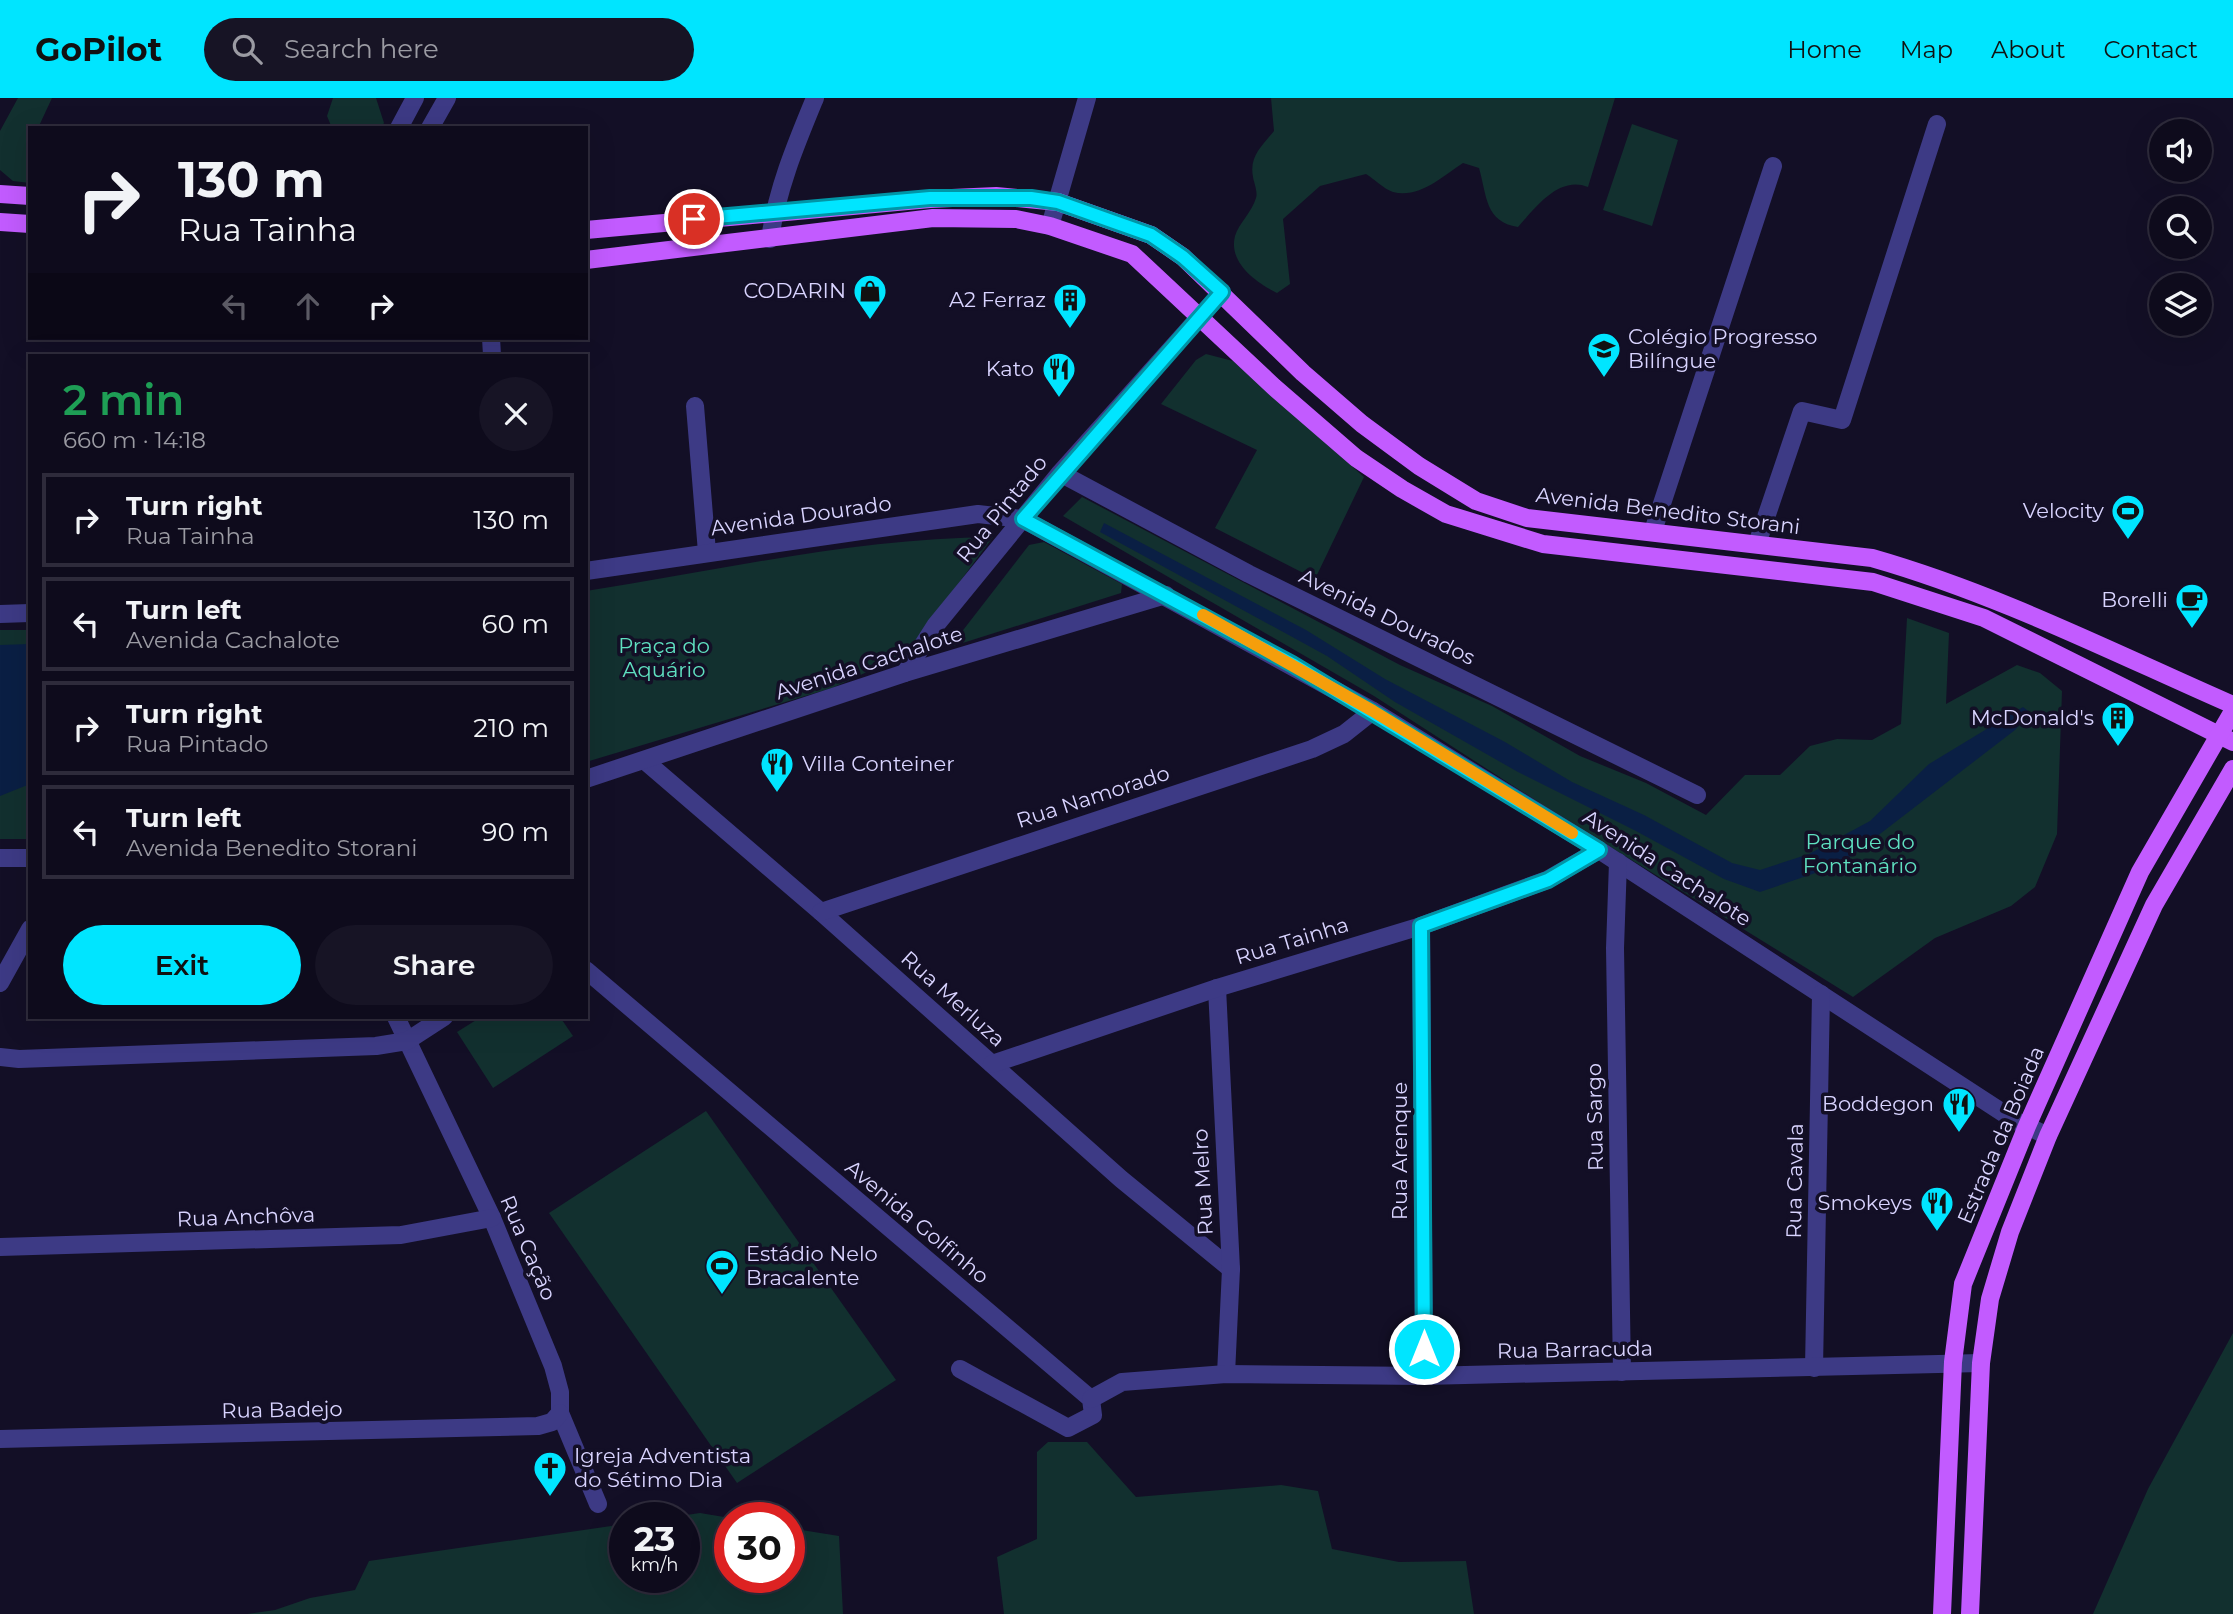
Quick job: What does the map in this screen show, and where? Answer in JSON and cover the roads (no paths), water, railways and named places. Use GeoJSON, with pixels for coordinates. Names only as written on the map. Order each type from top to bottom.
{"type":"FeatureCollection","features":[{"type":"Feature","properties":{"kind":"main road"},"geometry":{"type":"LineString","coordinates":[[0,194],[28,196]]}},
{"type":"Feature","properties":{"kind":"main road","name":"Avenida Benedito Storani"},"geometry":{"type":"LineString","coordinates":[[588,230],[774,211],[982,197],[1058,202],[1151,235],[1183,257],[1303,373],[1362,424],[1419,466],[1476,501],[1527,518],[1872,558],[1925,573],[2050,623],[2233,705]]}},
{"type":"Feature","properties":{"kind":"main road"},"geometry":{"type":"LineString","coordinates":[[588,260],[933,218],[1016,219],[1050,226],[1132,254],[1356,458],[1446,514],[1543,544],[1873,582],[1984,618],[2226,738]]}},
{"type":"Feature","properties":{"kind":"main road"},"geometry":{"type":"LineString","coordinates":[[0,222],[28,224]]}},
{"type":"Feature","properties":{"kind":"main road","name":"Estrada da Boiada"},"geometry":{"type":"LineString","coordinates":[[1942,1614],[1953,1362],[1963,1284],[2027,1126],[2140,872],[2226,738],[2233,711]]}},
{"type":"Feature","properties":{"kind":"main road","name":"Estrada da Boiada"},"geometry":{"type":"LineString","coordinates":[[1970,1614],[1981,1363],[1990,1298],[2010,1232],[2048,1136],[2154,905],[2233,769]]}},
{"type":"Feature","properties":{"kind":"street"},"geometry":{"type":"LineString","coordinates":[[400,126],[415,98]]}},
{"type":"Feature","properties":{"kind":"street"},"geometry":{"type":"LineString","coordinates":[[431,126],[447,98]]}},
{"type":"Feature","properties":{"kind":"street"},"geometry":{"type":"LineString","coordinates":[[770,239],[774,211],[792,152],[815,98]]}},
{"type":"Feature","properties":{"kind":"street"},"geometry":{"type":"LineString","coordinates":[[1050,226],[1087,98]]}},
{"type":"Feature","properties":{"kind":"street"},"geometry":{"type":"LineString","coordinates":[[1757,544],[1802,411],[1842,421],[1937,124]]}},
{"type":"Feature","properties":{"kind":"street"},"geometry":{"type":"LineString","coordinates":[[1653,531],[1773,166]]}},
{"type":"Feature","properties":{"kind":"street","name":"Rua Pintado"},"geometry":{"type":"LineString","coordinates":[[905,673],[935,626],[1060,473],[1222,292]]}},
{"type":"Feature","properties":{"kind":"street"},"geometry":{"type":"LineString","coordinates":[[695,407],[707,552]]}},
{"type":"Feature","properties":{"kind":"street","name":"Avenida Dourados"},"geometry":{"type":"LineString","coordinates":[[1060,473],[1249,574],[1697,795]]}},
{"type":"Feature","properties":{"kind":"street","name":"Avenida Dourado"},"geometry":{"type":"LineString","coordinates":[[588,571],[978,514],[1023,519]]}},
{"type":"Feature","properties":{"kind":"street","name":"Avenida Cachalote"},"geometry":{"type":"LineString","coordinates":[[1023,519],[1166,595],[1373,711],[1599,850],[2027,1126],[2048,1136]]}},
{"type":"Feature","properties":{"kind":"street","name":"Avenida Cachalote"},"geometry":{"type":"LineString","coordinates":[[588,778],[905,673],[1166,595]]}},
{"type":"Feature","properties":{"kind":"street"},"geometry":{"type":"LineString","coordinates":[[0,614],[28,613]]}},
{"type":"Feature","properties":{"kind":"street","name":"Rua Namorado"},"geometry":{"type":"LineString","coordinates":[[821,912],[1312,749],[1344,734],[1373,711]]}},
{"type":"Feature","properties":{"kind":"street","name":"Rua Merluza"},"geometry":{"type":"LineString","coordinates":[[645,761],[821,912],[1121,1179],[1231,1269]]}},
{"type":"Feature","properties":{"kind":"street","name":"Rua Tainha"},"geometry":{"type":"LineString","coordinates":[[992,1064],[1217,988],[1421,926],[1548,880],[1599,850]]}},
{"type":"Feature","properties":{"kind":"street"},"geometry":{"type":"LineString","coordinates":[[0,858],[28,858]]}},
{"type":"Feature","properties":{"kind":"street","name":"Rua Sargo"},"geometry":{"type":"LineString","coordinates":[[1618,862],[1615,948],[1622,1372]]}},
{"type":"Feature","properties":{"kind":"street","name":"Rua Arenque"},"geometry":{"type":"LineString","coordinates":[[1421,926],[1424,1376]]}},
{"type":"Feature","properties":{"kind":"street"},"geometry":{"type":"LineString","coordinates":[[0,983],[28,933]]}},
{"type":"Feature","properties":{"kind":"street","name":"Avenida Golfinho"},"geometry":{"type":"LineString","coordinates":[[588,972],[1091,1399]]}},
{"type":"Feature","properties":{"kind":"street","name":"Rua Melro"},"geometry":{"type":"LineString","coordinates":[[1217,988],[1231,1269],[1226,1374]]}},
{"type":"Feature","properties":{"kind":"street","name":"Rua Cavala"},"geometry":{"type":"LineString","coordinates":[[1814,1368],[1821,994]]}},
{"type":"Feature","properties":{"kind":"street","name":"Rua Cação"},"geometry":{"type":"LineString","coordinates":[[397,1019],[492,1218],[553,1366],[559,1392],[560,1413],[598,1504]]}},
{"type":"Feature","properties":{"kind":"street"},"geometry":{"type":"LineString","coordinates":[[0,1056],[19,1059],[376,1046],[407,1041],[441,1019]]}},
{"type":"Feature","properties":{"kind":"street","name":"Rua Anchôva"},"geometry":{"type":"LineString","coordinates":[[0,1247],[401,1236],[492,1218]]}},
{"type":"Feature","properties":{"kind":"street","name":"Rua Barracuda"},"geometry":{"type":"LineString","coordinates":[[1091,1399],[1122,1382],[1226,1374],[1424,1376],[1981,1363]]}},
{"type":"Feature","properties":{"kind":"street"},"geometry":{"type":"LineString","coordinates":[[960,1369],[1068,1427],[1093,1415],[1091,1399]]}},
{"type":"Feature","properties":{"kind":"street","name":"Rua Badejo"},"geometry":{"type":"LineString","coordinates":[[0,1439],[538,1426],[552,1422],[560,1413]]}},
{"type":"Feature","properties":{"kind":"water"},"geometry":{"type":"Polygon","coordinates":[[[1104,523],[1306,630],[1385,679],[1505,742],[1572,782],[1644,815],[1732,863],[1760,870],[1809,854],[1870,821],[1929,764],[2023,707],[2031,713],[2015,730],[1850,857],[1827,869],[1760,892],[1724,879],[1518,772],[1395,702],[1327,656],[1100,532],[1104,523]]]}},
{"type":"Feature","properties":{"kind":"water"},"geometry":{"type":"Polygon","coordinates":[[[28,644],[28,785],[0,796],[0,645],[28,644]]]}},
{"type":"Feature","properties":{"kind":"place","name":"CODARIN"},"geometry":{"type":"Point","coordinates":[870,321]}},
{"type":"Feature","properties":{"kind":"place","name":"A2 Ferraz"},"geometry":{"type":"Point","coordinates":[1070,330]}},
{"type":"Feature","properties":{"kind":"place","name":"Colégio Progresso Bilíngue"},"geometry":{"type":"Point","coordinates":[1604,379]}},
{"type":"Feature","properties":{"kind":"place","name":"Kato"},"geometry":{"type":"Point","coordinates":[1059,399]}},
{"type":"Feature","properties":{"kind":"place","name":"Velocity"},"geometry":{"type":"Point","coordinates":[2128,541]}},
{"type":"Feature","properties":{"kind":"place","name":"Borelli"},"geometry":{"type":"Point","coordinates":[2192,630]}},
{"type":"Feature","properties":{"kind":"place","name":"McDonald's"},"geometry":{"type":"Point","coordinates":[2118,748]}},
{"type":"Feature","properties":{"kind":"place","name":"Villa Conteiner"},"geometry":{"type":"Point","coordinates":[777,794]}},
{"type":"Feature","properties":{"kind":"place","name":"Boddegon"},"geometry":{"type":"Point","coordinates":[1959,1134]}},
{"type":"Feature","properties":{"kind":"place","name":"Smokeys"},"geometry":{"type":"Point","coordinates":[1937,1233]}},
{"type":"Feature","properties":{"kind":"place","name":"Estádio Nelo Bracalente"},"geometry":{"type":"Point","coordinates":[722,1296]}},
{"type":"Feature","properties":{"kind":"place","name":"Igreja Adventista do Sétimo Dia"},"geometry":{"type":"Point","coordinates":[550,1498]}},
{"type":"Feature","properties":{"kind":"park label","name":"Praça do Aquário"},"geometry":{"type":"Point","coordinates":[664,658]}},
{"type":"Feature","properties":{"kind":"park label","name":"Parque do Fontanário"},"geometry":{"type":"Point","coordinates":[1860,854]}}]}
